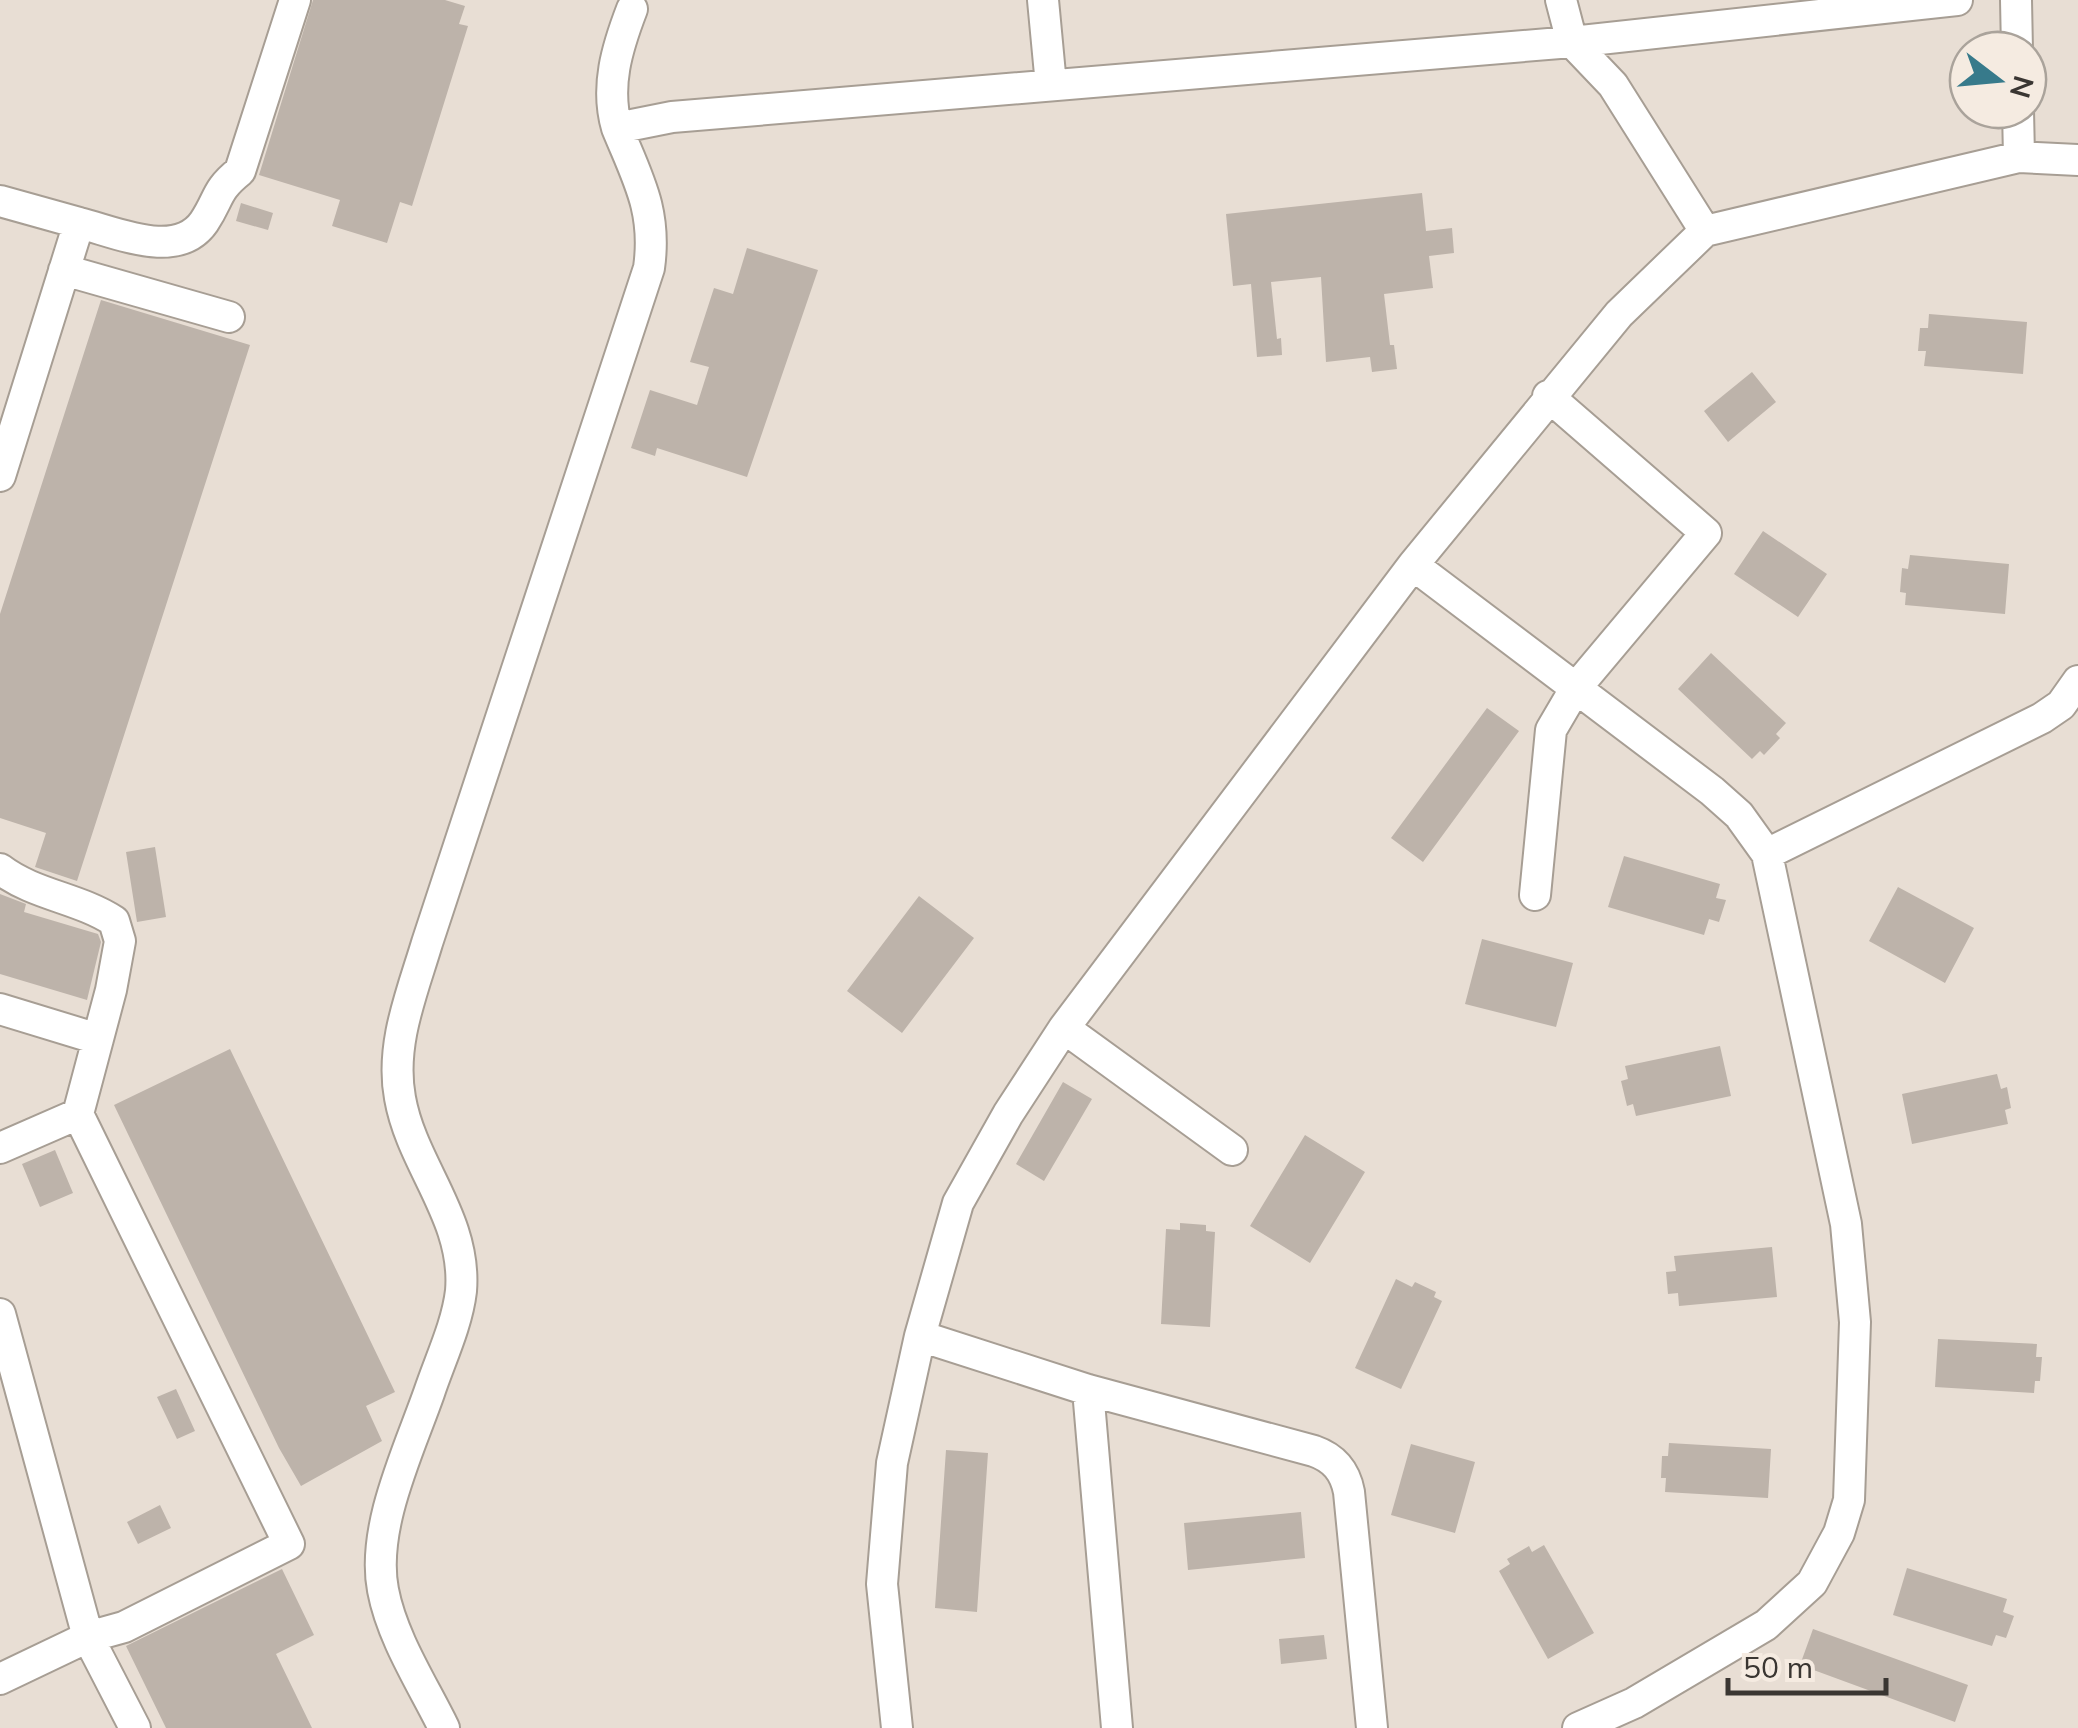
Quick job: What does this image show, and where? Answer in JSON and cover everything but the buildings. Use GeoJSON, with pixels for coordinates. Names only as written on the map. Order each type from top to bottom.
{"type":"FeatureCollection","features":[{"type":"Feature","properties":{"kind":"street"},"geometry":{"type":"LineString","coordinates":[[0,200],[158,243],[196,232],[222,186],[240,171],[294,0]]}},
{"type":"Feature","properties":{"kind":"street"},"geometry":{"type":"LineString","coordinates":[[1043,0],[1051,85]]}},
{"type":"Feature","properties":{"kind":"street"},"geometry":{"type":"LineString","coordinates":[[1561,0],[1572,42],[1612,85],[1706,231]]}},
{"type":"Feature","properties":{"kind":"street"},"geometry":{"type":"LineString","coordinates":[[618,128],[672,116],[1572,42],[1957,0]]}},
{"type":"Feature","properties":{"kind":"street"},"geometry":{"type":"LineString","coordinates":[[2016,0],[2017,30]]}},
{"type":"Feature","properties":{"kind":"street"},"geometry":{"type":"LineString","coordinates":[[444,1728],[389,1613],[382,1588],[380,1554],[389,1510],[460,1292],[457,1236],[406,1122],[400,1097],[398,1049],[445,889],[649,268],[653,238],[650,211],[612,108],[624,10]]}},
{"type":"Feature","properties":{"kind":"street"},"geometry":{"type":"LineString","coordinates":[[897,1728],[882,1584],[892,1463],[920,1336],[958,1203],[1008,1114],[1064,1028],[1413,565],[1548,396],[1619,314],[1706,231],[2018,132],[2078,160]]}},
{"type":"Feature","properties":{"kind":"street"},"geometry":{"type":"LineString","coordinates":[[0,476],[79,223]]}},
{"type":"Feature","properties":{"kind":"street"},"geometry":{"type":"LineString","coordinates":[[64,270],[229,317]]}},
{"type":"Feature","properties":{"kind":"street"},"geometry":{"type":"LineString","coordinates":[[1535,895],[1551,730],[1575,689],[1706,534],[1548,396]]}},
{"type":"Feature","properties":{"kind":"street"},"geometry":{"type":"LineString","coordinates":[[1413,565],[1712,791],[1739,815],[1767,854],[1846,1224],[1855,1322],[1848,1500],[1839,1533],[1812,1582],[1766,1626],[1634,1703],[1578,1728]]}},
{"type":"Feature","properties":{"kind":"street"},"geometry":{"type":"LineString","coordinates":[[1767,854],[2042,718],[2061,705],[2078,681]]}},
{"type":"Feature","properties":{"kind":"street"},"geometry":{"type":"LineString","coordinates":[[0,869],[14,880],[98,910],[114,920],[120,941],[78,1114],[289,1544],[124,1627],[88,1638],[0,1679]]}},
{"type":"Feature","properties":{"kind":"street"},"geometry":{"type":"LineString","coordinates":[[0,1009],[98,1039]]}},
{"type":"Feature","properties":{"kind":"street"},"geometry":{"type":"LineString","coordinates":[[1064,1028],[1232,1150]]}},
{"type":"Feature","properties":{"kind":"street"},"geometry":{"type":"LineString","coordinates":[[0,1148],[78,1114]]}},
{"type":"Feature","properties":{"kind":"street"},"geometry":{"type":"LineString","coordinates":[[0,1314],[88,1638],[135,1728]]}},
{"type":"Feature","properties":{"kind":"street"},"geometry":{"type":"LineString","coordinates":[[920,1336],[1088,1390],[1314,1451],[1338,1466],[1349,1492],[1372,1728]]}},
{"type":"Feature","properties":{"kind":"street"},"geometry":{"type":"LineString","coordinates":[[1088,1390],[1117,1728]]}}]}
